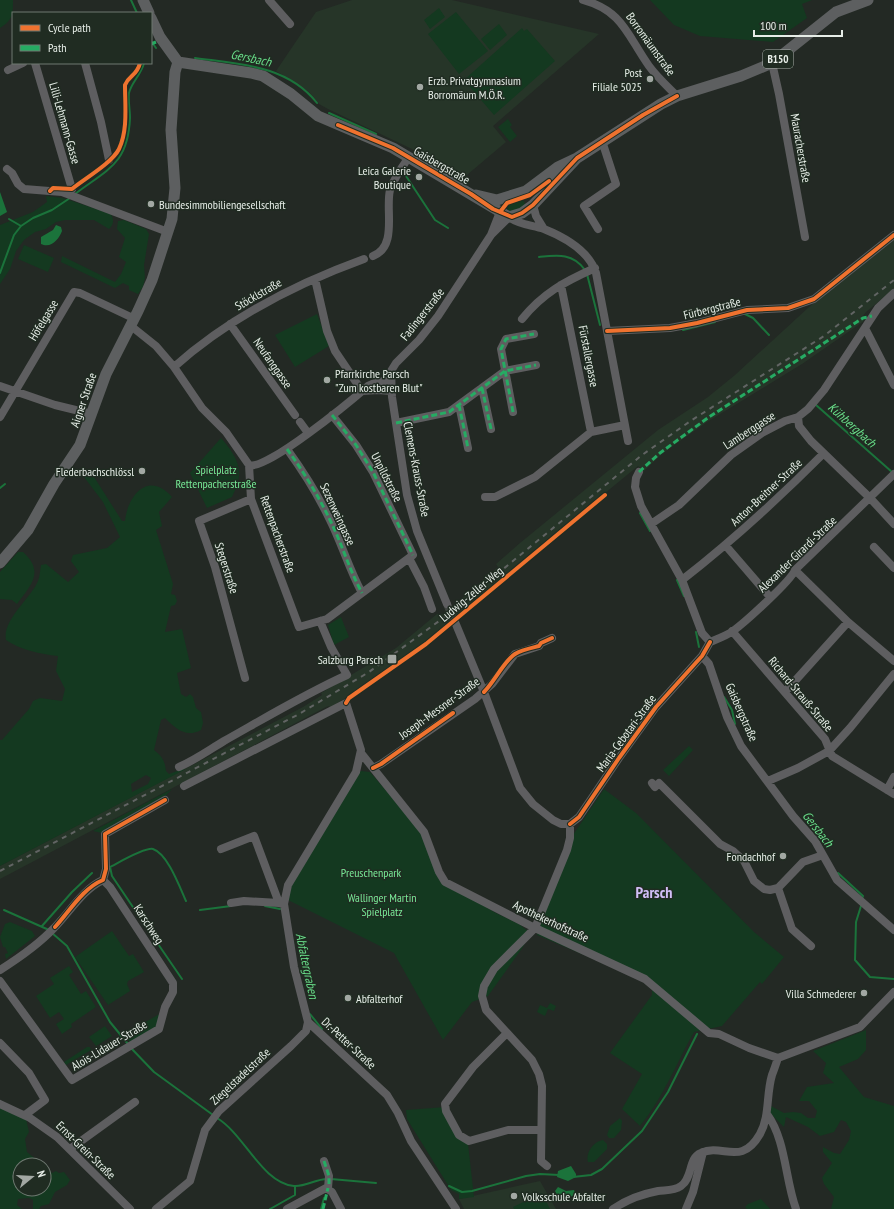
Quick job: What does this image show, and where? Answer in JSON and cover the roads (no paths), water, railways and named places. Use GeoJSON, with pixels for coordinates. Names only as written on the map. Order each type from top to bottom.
{"type":"FeatureCollection","features":[{"type":"Feature","properties":{"kind":"main road","name":"B150"},"geometry":{"type":"LineString","coordinates":[[526,198],[577,158],[643,115],[676,96],[740,76],[772,63],[836,12],[868,0]]}},
{"type":"Feature","properties":{"kind":"main road"},"geometry":{"type":"LineString","coordinates":[[152,23],[178,62]]}},
{"type":"Feature","properties":{"kind":"main road","name":"Gaisbergstraße"},"geometry":{"type":"LineString","coordinates":[[178,62],[263,76],[291,94],[318,116],[409,157],[504,215]]}},
{"type":"Feature","properties":{"kind":"main road","name":"Aigner Straße"},"geometry":{"type":"LineString","coordinates":[[0,563],[28,530],[54,484],[74,455],[84,436],[106,374],[133,322],[152,280],[172,219],[175,188],[171,130],[175,72],[178,62]]}},
{"type":"Feature","properties":{"kind":"main road","name":"B150"},"geometry":{"type":"LineString","coordinates":[[504,215],[522,213],[526,198],[535,186],[562,165],[577,158]]}},
{"type":"Feature","properties":{"kind":"main road","name":"Gaisbergstraße"},"geometry":{"type":"LineString","coordinates":[[471,194],[497,200],[526,198]]}},
{"type":"Feature","properties":{"kind":"main road"},"geometry":{"type":"LineString","coordinates":[[504,215],[511,201],[526,198]]}},
{"type":"Feature","properties":{"kind":"street"},"geometry":{"type":"LineString","coordinates":[[269,0],[290,24]]}},
{"type":"Feature","properties":{"kind":"street","name":"Borromäumstraße"},"geometry":{"type":"LineString","coordinates":[[583,0],[599,4],[620,20],[649,66],[676,96]]}},
{"type":"Feature","properties":{"kind":"street","name":"Mauracherstraße"},"geometry":{"type":"LineString","coordinates":[[772,63],[805,237]]}},
{"type":"Feature","properties":{"kind":"street"},"geometry":{"type":"LineString","coordinates":[[8,70],[21,64]]}},
{"type":"Feature","properties":{"kind":"street","name":"Lilli-Lehmann-Gasse"},"geometry":{"type":"LineString","coordinates":[[35,64],[72,189]]}},
{"type":"Feature","properties":{"kind":"street"},"geometry":{"type":"LineString","coordinates":[[85,64],[102,122],[109,160]]}},
{"type":"Feature","properties":{"kind":"street"},"geometry":{"type":"LineString","coordinates":[[598,229],[584,206],[616,184],[602,141]]}},
{"type":"Feature","properties":{"kind":"street"},"geometry":{"type":"LineString","coordinates":[[373,256],[379,254],[384,247],[389,232],[390,190],[398,173],[409,157]]}},
{"type":"Feature","properties":{"kind":"street"},"geometry":{"type":"LineString","coordinates":[[7,169],[12,173],[18,184],[24,189],[62,192],[168,232]]}},
{"type":"Feature","properties":{"kind":"street"},"geometry":{"type":"LineString","coordinates":[[526,198],[544,229]]}},
{"type":"Feature","properties":{"kind":"street","name":"Gaisbergstraße"},"geometry":{"type":"LineString","coordinates":[[504,215],[517,222],[544,229],[573,245],[589,258],[595,268],[628,441]]}},
{"type":"Feature","properties":{"kind":"street","name":"Fadingerstraße"},"geometry":{"type":"LineString","coordinates":[[390,380],[391,371],[396,363],[419,340],[438,316],[504,215]]}},
{"type":"Feature","properties":{"kind":"street","name":"Fürbergstraße"},"geometry":{"type":"LineString","coordinates":[[608,331],[670,328],[697,323],[747,310],[776,310],[799,305],[814,299],[894,236]]}},
{"type":"Feature","properties":{"kind":"street","name":"Stöcklstraße"},"geometry":{"type":"LineString","coordinates":[[174,367],[209,338],[256,307],[332,270],[364,259]]}},
{"type":"Feature","properties":{"kind":"street"},"geometry":{"type":"LineString","coordinates":[[522,319],[532,306],[561,285],[595,268]]}},
{"type":"Feature","properties":{"kind":"street"},"geometry":{"type":"LineString","coordinates":[[314,279],[327,331],[335,351],[362,391]]}},
{"type":"Feature","properties":{"kind":"street","name":"Fürstallergasse"},"geometry":{"type":"LineString","coordinates":[[561,285],[591,432]]}},
{"type":"Feature","properties":{"kind":"street","name":"Höfelgasse"},"geometry":{"type":"LineString","coordinates":[[0,417],[74,292],[80,293],[133,322]]}},
{"type":"Feature","properties":{"kind":"street"},"geometry":{"type":"LineString","coordinates":[[894,293],[883,302],[824,390],[798,418],[798,423],[802,431],[823,454],[870,498],[894,524]]}},
{"type":"Feature","properties":{"kind":"street"},"geometry":{"type":"LineString","coordinates":[[133,322],[174,367],[202,408],[226,432],[249,466],[257,466],[287,449],[372,383],[390,380]]}},
{"type":"Feature","properties":{"kind":"street","name":"Neufanggasse"},"geometry":{"type":"LineString","coordinates":[[230,324],[295,415]]}},
{"type":"Feature","properties":{"kind":"street"},"geometry":{"type":"LineString","coordinates":[[865,328],[894,385]]}},
{"type":"Feature","properties":{"kind":"street"},"geometry":{"type":"LineString","coordinates":[[513,412],[501,349],[506,339],[534,334]]}},
{"type":"Feature","properties":{"kind":"street"},"geometry":{"type":"LineString","coordinates":[[396,423],[449,412],[505,371],[536,365]]}},
{"type":"Feature","properties":{"kind":"street","name":"Clemens-Krauss-Straße"},"geometry":{"type":"LineString","coordinates":[[390,380],[407,495],[412,517],[447,604]]}},
{"type":"Feature","properties":{"kind":"street"},"geometry":{"type":"LineString","coordinates":[[0,386],[55,405],[92,414]]}},
{"type":"Feature","properties":{"kind":"street"},"geometry":{"type":"LineString","coordinates":[[482,388],[491,429]]}},
{"type":"Feature","properties":{"kind":"street"},"geometry":{"type":"LineString","coordinates":[[362,391],[391,391]]}},
{"type":"Feature","properties":{"kind":"street"},"geometry":{"type":"LineString","coordinates":[[459,405],[468,448]]}},
{"type":"Feature","properties":{"kind":"street","name":"Unpildstraße"},"geometry":{"type":"LineString","coordinates":[[332,415],[356,445],[373,472],[411,556]]}},
{"type":"Feature","properties":{"kind":"street","name":"Lamberggasse"},"geometry":{"type":"LineString","coordinates":[[651,524],[679,505],[732,454],[762,433],[785,420],[798,418]]}},
{"type":"Feature","properties":{"kind":"street"},"geometry":{"type":"LineString","coordinates":[[300,422],[308,433]]}},
{"type":"Feature","properties":{"kind":"street"},"geometry":{"type":"LineString","coordinates":[[485,497],[495,497],[535,477],[591,432],[625,425]]}},
{"type":"Feature","properties":{"kind":"street","name":"Sezenweingasse"},"geometry":{"type":"LineString","coordinates":[[287,449],[306,476],[331,521],[352,574],[362,593]]}},
{"type":"Feature","properties":{"kind":"street","name":"Anton-Breitner-Straße"},"geometry":{"type":"LineString","coordinates":[[682,580],[726,546],[766,510],[823,454]]}},
{"type":"Feature","properties":{"kind":"street","name":"Rettenpacherstraße"},"geometry":{"type":"LineString","coordinates":[[249,466],[251,499],[299,627],[327,619],[411,556]]}},
{"type":"Feature","properties":{"kind":"street"},"geometry":{"type":"LineString","coordinates":[[638,472],[635,487],[638,499],[682,580],[702,633],[710,642],[702,656]]}},
{"type":"Feature","properties":{"kind":"street","name":"Alexander-Girardi-Straße"},"geometry":{"type":"LineString","coordinates":[[710,642],[732,631],[770,597],[793,576],[796,570],[893,475]]}},
{"type":"Feature","properties":{"kind":"street","name":"Stegerstraße"},"geometry":{"type":"LineString","coordinates":[[245,678],[223,595],[199,521],[251,499]]}},
{"type":"Feature","properties":{"kind":"street"},"geometry":{"type":"LineString","coordinates":[[726,546],[770,597]]}},
{"type":"Feature","properties":{"kind":"street"},"geometry":{"type":"LineString","coordinates":[[874,547],[894,566]]}},
{"type":"Feature","properties":{"kind":"street"},"geometry":{"type":"LineString","coordinates":[[411,556],[432,610]]}},
{"type":"Feature","properties":{"kind":"street"},"geometry":{"type":"LineString","coordinates":[[796,570],[848,622],[894,661]]}},
{"type":"Feature","properties":{"kind":"street"},"geometry":{"type":"LineString","coordinates":[[179,767],[300,699],[348,674],[331,647],[320,621]]}},
{"type":"Feature","properties":{"kind":"street"},"geometry":{"type":"LineString","coordinates":[[455,622],[484,692],[512,771],[523,792],[533,804],[553,820],[561,824],[570,824],[570,838],[567,850],[535,928],[500,962],[489,978],[483,991],[483,1001],[486,1010],[532,1060],[539,1074],[542,1086],[541,1161],[546,1166]]}},
{"type":"Feature","properties":{"kind":"street"},"geometry":{"type":"LineString","coordinates":[[785,692],[848,622]]}},
{"type":"Feature","properties":{"kind":"street","name":"Richard-Strauß-Straße"},"geometry":{"type":"LineString","coordinates":[[732,631],[825,739],[832,756],[890,792]]}},
{"type":"Feature","properties":{"kind":"street","name":"Joseph-Messner-Straße"},"geometry":{"type":"LineString","coordinates":[[373,768],[381,764],[484,692],[515,654],[539,646],[541,642],[552,638]]}},
{"type":"Feature","properties":{"kind":"street","name":"Gaisbergstraße"},"geometry":{"type":"LineString","coordinates":[[702,656],[709,664],[719,696],[735,735],[744,750],[771,780],[793,816],[815,841],[837,880],[894,930]]}},
{"type":"Feature","properties":{"kind":"street","name":"Maria-Cebotari-Straße"},"geometry":{"type":"LineString","coordinates":[[570,824],[580,817],[619,758],[664,696],[702,656]]}},
{"type":"Feature","properties":{"kind":"street"},"geometry":{"type":"LineString","coordinates":[[771,780],[829,751],[850,728],[894,674]]}},
{"type":"Feature","properties":{"kind":"street"},"geometry":{"type":"LineString","coordinates":[[184,786],[346,704],[361,753]]}},
{"type":"Feature","properties":{"kind":"street","name":"Apothekerhofstraße"},"geometry":{"type":"LineString","coordinates":[[361,753],[424,832],[439,872],[445,882],[535,928],[645,979],[709,1033],[720,1034],[749,1048],[778,1058]]}},
{"type":"Feature","properties":{"kind":"street","name":"Dr.-Petter-Straße"},"geometry":{"type":"LineString","coordinates":[[361,753],[356,772],[288,884],[282,904],[294,967],[308,1022],[387,1095],[398,1113],[411,1141],[456,1209]]}},
{"type":"Feature","properties":{"kind":"street"},"geometry":{"type":"LineString","coordinates":[[356,772],[366,767],[373,768]]}},
{"type":"Feature","properties":{"kind":"street"},"geometry":{"type":"LineString","coordinates":[[890,792],[894,777]]}},
{"type":"Feature","properties":{"kind":"street"},"geometry":{"type":"LineString","coordinates":[[652,783],[655,787],[659,783],[720,844],[738,854],[744,860],[751,875],[759,886],[770,890],[778,888],[803,862],[823,855]]}},
{"type":"Feature","properties":{"kind":"street"},"geometry":{"type":"LineString","coordinates":[[0,970],[47,936],[85,893],[96,883],[103,880],[106,869],[105,834],[165,800]]}},
{"type":"Feature","properties":{"kind":"street"},"geometry":{"type":"LineString","coordinates":[[221,849],[254,836],[282,904],[244,901],[231,903]]}},
{"type":"Feature","properties":{"kind":"street","name":"Karschweg"},"geometry":{"type":"LineString","coordinates":[[103,880],[110,887],[173,983]]}},
{"type":"Feature","properties":{"kind":"street"},"geometry":{"type":"LineString","coordinates":[[778,888],[792,929],[811,946]]}},
{"type":"Feature","properties":{"kind":"street","name":"Alois-Lidauer-Straße"},"geometry":{"type":"LineString","coordinates":[[0,981],[72,1080],[159,1029],[165,1007],[173,992],[173,983]]}},
{"type":"Feature","properties":{"kind":"street"},"geometry":{"type":"LineString","coordinates":[[613,1209],[628,1200],[642,1195],[672,1190],[682,1185],[688,1178],[693,1160],[697,1155],[703,1152],[717,1151],[732,1154],[754,1144],[761,1133],[767,1114],[771,1076],[778,1058],[860,1026],[894,992]]}},
{"type":"Feature","properties":{"kind":"street","name":"Ziegelstadelstraße"},"geometry":{"type":"LineString","coordinates":[[156,1209],[190,1181],[205,1130],[215,1116],[306,1031],[308,1022]]}},
{"type":"Feature","properties":{"kind":"street"},"geometry":{"type":"LineString","coordinates":[[507,1033],[473,1067],[449,1098],[446,1104],[446,1111],[459,1135],[469,1141],[481,1139],[508,1130],[541,1130]]}},
{"type":"Feature","properties":{"kind":"street"},"geometry":{"type":"LineString","coordinates":[[0,1043],[29,1073],[45,1100],[25,1115]]}},
{"type":"Feature","properties":{"kind":"street"},"geometry":{"type":"LineString","coordinates":[[70,1149],[135,1102]]}},
{"type":"Feature","properties":{"kind":"street","name":"Ernst-Grein-Straße"},"geometry":{"type":"LineString","coordinates":[[0,1104],[25,1115],[52,1132],[130,1209]]}},
{"type":"Feature","properties":{"kind":"street"},"geometry":{"type":"LineString","coordinates":[[767,1114],[771,1120],[779,1143],[796,1209]]}},
{"type":"Feature","properties":{"kind":"street"},"geometry":{"type":"LineString","coordinates":[[686,1209],[693,1192],[703,1152]]}},
{"type":"Feature","properties":{"kind":"street"},"geometry":{"type":"LineString","coordinates":[[324,1161],[328,1183],[341,1209]]}},
{"type":"Feature","properties":{"kind":"street"},"geometry":{"type":"LineString","coordinates":[[287,1209],[321,1189],[328,1183]]}},
{"type":"Feature","properties":{"kind":"waterway","name":"Gersbach"},"geometry":{"type":"LineString","coordinates":[[131,0],[137,12]]}},
{"type":"Feature","properties":{"kind":"waterway","name":"Gersbach"},"geometry":{"type":"LineString","coordinates":[[152,42],[156,48]]}},
{"type":"Feature","properties":{"kind":"waterway","name":"Gersbach"},"geometry":{"type":"LineString","coordinates":[[195,58],[261,68],[291,81],[305,90],[317,103]]}},
{"type":"Feature","properties":{"kind":"waterway"},"geometry":{"type":"LineString","coordinates":[[75,194],[106,171],[120,156],[125,146],[128,133],[130,118],[129,93],[144,64]]}},
{"type":"Feature","properties":{"kind":"waterway","name":"Gersbach"},"geometry":{"type":"LineString","coordinates":[[329,113],[376,134]]}},
{"type":"Feature","properties":{"kind":"waterway","name":"Gersbach"},"geometry":{"type":"LineString","coordinates":[[406,176],[435,220],[448,228]]}},
{"type":"Feature","properties":{"kind":"waterway"},"geometry":{"type":"LineString","coordinates":[[0,273],[14,235],[21,226],[33,218],[52,210],[70,198]]}},
{"type":"Feature","properties":{"kind":"waterway"},"geometry":{"type":"LineString","coordinates":[[9,219],[21,226]]}},
{"type":"Feature","properties":{"kind":"waterway","name":"Gersbach"},"geometry":{"type":"LineString","coordinates":[[539,257],[565,256],[580,264],[585,270]]}},
{"type":"Feature","properties":{"kind":"waterway","name":"Gersbach"},"geometry":{"type":"LineString","coordinates":[[587,274],[600,325]]}},
{"type":"Feature","properties":{"kind":"waterway","name":"Kühbergbach"},"geometry":{"type":"LineString","coordinates":[[745,314],[753,318],[769,335]]}},
{"type":"Feature","properties":{"kind":"waterway","name":"Kühbergbach"},"geometry":{"type":"LineString","coordinates":[[683,330],[715,322]]}},
{"type":"Feature","properties":{"kind":"waterway","name":"Kühbergbach"},"geometry":{"type":"LineString","coordinates":[[816,405],[892,472]]}},
{"type":"Feature","properties":{"kind":"waterway"},"geometry":{"type":"LineString","coordinates":[[0,488],[5,484]]}},
{"type":"Feature","properties":{"kind":"waterway","name":"Gersbach"},"geometry":{"type":"LineString","coordinates":[[640,513],[650,531]]}},
{"type":"Feature","properties":{"kind":"waterway","name":"Gersbach"},"geometry":{"type":"LineString","coordinates":[[677,580],[684,596]]}},
{"type":"Feature","properties":{"kind":"waterway","name":"Gersbach"},"geometry":{"type":"LineString","coordinates":[[696,632],[699,647]]}},
{"type":"Feature","properties":{"kind":"waterway","name":"Gersbach"},"geometry":{"type":"LineString","coordinates":[[724,697],[732,710],[735,724]]}},
{"type":"Feature","properties":{"kind":"waterway","name":"Abfaltergraben"},"geometry":{"type":"LineString","coordinates":[[143,922],[112,876],[110,867],[144,850],[153,849],[164,857],[173,872],[186,901]]}},
{"type":"Feature","properties":{"kind":"waterway","name":"Abfaltergraben"},"geometry":{"type":"LineString","coordinates":[[42,926],[72,892],[92,873]]}},
{"type":"Feature","properties":{"kind":"waterway","name":"Gersbach"},"geometry":{"type":"LineString","coordinates":[[838,873],[863,896],[862,899]]}},
{"type":"Feature","properties":{"kind":"waterway","name":"Abfaltergraben"},"geometry":{"type":"LineString","coordinates":[[200,910],[231,906]]}},
{"type":"Feature","properties":{"kind":"waterway","name":"Abfaltergraben"},"geometry":{"type":"LineString","coordinates":[[265,906],[280,909]]}},
{"type":"Feature","properties":{"kind":"waterway","name":"Gersbach"},"geometry":{"type":"LineString","coordinates":[[861,906],[856,922],[855,960],[870,977],[894,979]]}},
{"type":"Feature","properties":{"kind":"waterway"},"geometry":{"type":"LineString","coordinates":[[4,910],[49,930]]}},
{"type":"Feature","properties":{"kind":"waterway","name":"Abfaltergraben"},"geometry":{"type":"LineString","coordinates":[[145,925],[182,979]]}},
{"type":"Feature","properties":{"kind":"waterway"},"geometry":{"type":"LineString","coordinates":[[52,933],[67,946],[110,1022],[128,1044]]}},
{"type":"Feature","properties":{"kind":"waterway","name":"Abfaltergraben"},"geometry":{"type":"LineString","coordinates":[[310,1014],[322,1029]]}},
{"type":"Feature","properties":{"kind":"waterway"},"geometry":{"type":"LineString","coordinates":[[573,1177],[591,1175],[602,1169],[642,1131],[668,1092],[697,1034]]}},
{"type":"Feature","properties":{"kind":"waterway"},"geometry":{"type":"LineString","coordinates":[[130,1047],[154,1072],[213,1115]]}},
{"type":"Feature","properties":{"kind":"waterway"},"geometry":{"type":"LineString","coordinates":[[217,1118],[227,1125],[272,1176],[283,1183],[298,1186],[327,1179]]}},
{"type":"Feature","properties":{"kind":"waterway"},"geometry":{"type":"LineString","coordinates":[[449,1186],[462,1192],[472,1191],[526,1176],[540,1174],[559,1175]]}},
{"type":"Feature","properties":{"kind":"waterway"},"geometry":{"type":"LineString","coordinates":[[331,1179],[376,1183]]}},
{"type":"Feature","properties":{"kind":"waterway"},"geometry":{"type":"LineString","coordinates":[[270,1209],[295,1195],[295,1187]]}},
{"type":"Feature","properties":{"kind":"waterway"},"geometry":{"type":"LineString","coordinates":[[321,1209],[324,1198]]}},
{"type":"Feature","properties":{"kind":"tunnel"},"geometry":{"type":"LineString","coordinates":[[447,604],[455,622]]}},
{"type":"Feature","properties":{"kind":"railway"},"geometry":{"type":"LineString","coordinates":[[0,871],[299,714],[369,672],[446,616],[642,455],[692,420],[824,336],[894,280]]}},
{"type":"Feature","properties":{"kind":"place","name":"Post Filiale 5025"},"geometry":{"type":"Point","coordinates":[650,79]}},
{"type":"Feature","properties":{"kind":"place","name":"Erzb. Privatgymnasium Borromäum M.Ö.R."},"geometry":{"type":"Point","coordinates":[420,87]}},
{"type":"Feature","properties":{"kind":"place","name":"Leica Galerie Boutique"},"geometry":{"type":"Point","coordinates":[419,177]}},
{"type":"Feature","properties":{"kind":"place","name":"Bundesimmobiliengesellschaft"},"geometry":{"type":"Point","coordinates":[151,204]}},
{"type":"Feature","properties":{"kind":"place","name":"Pfarrkirche Parsch \"Zum kostbaren Blut\""},"geometry":{"type":"Point","coordinates":[327,380]}},
{"type":"Feature","properties":{"kind":"place","name":"Flederbachschlössl"},"geometry":{"type":"Point","coordinates":[142,471]}},
{"type":"Feature","properties":{"kind":"place","name":"Salzburg Parsch"},"geometry":{"type":"Point","coordinates":[392,659]}},
{"type":"Feature","properties":{"kind":"place","name":"Fondachhof"},"geometry":{"type":"Point","coordinates":[783,856]}},
{"type":"Feature","properties":{"kind":"place","name":"Villa Schmederer"},"geometry":{"type":"Point","coordinates":[864,993]}},
{"type":"Feature","properties":{"kind":"place","name":"Abfalterhof"},"geometry":{"type":"Point","coordinates":[348,998]}},
{"type":"Feature","properties":{"kind":"place","name":"Volksschule Abfalter"},"geometry":{"type":"Point","coordinates":[514,1196]}},
{"type":"Feature","properties":{"kind":"district","name":"Parsch"},"geometry":{"type":"Point","coordinates":[654,892]}},
{"type":"Feature","properties":{"kind":"park label","name":"Spielplatz Rettenpacherstraße"},"geometry":{"type":"Point","coordinates":[216,476]}},
{"type":"Feature","properties":{"kind":"park label","name":"Preuschenpark"},"geometry":{"type":"Point","coordinates":[371,872]}},
{"type":"Feature","properties":{"kind":"park label","name":"Wallinger Martin Spielplatz"},"geometry":{"type":"Point","coordinates":[382,904]}}]}
